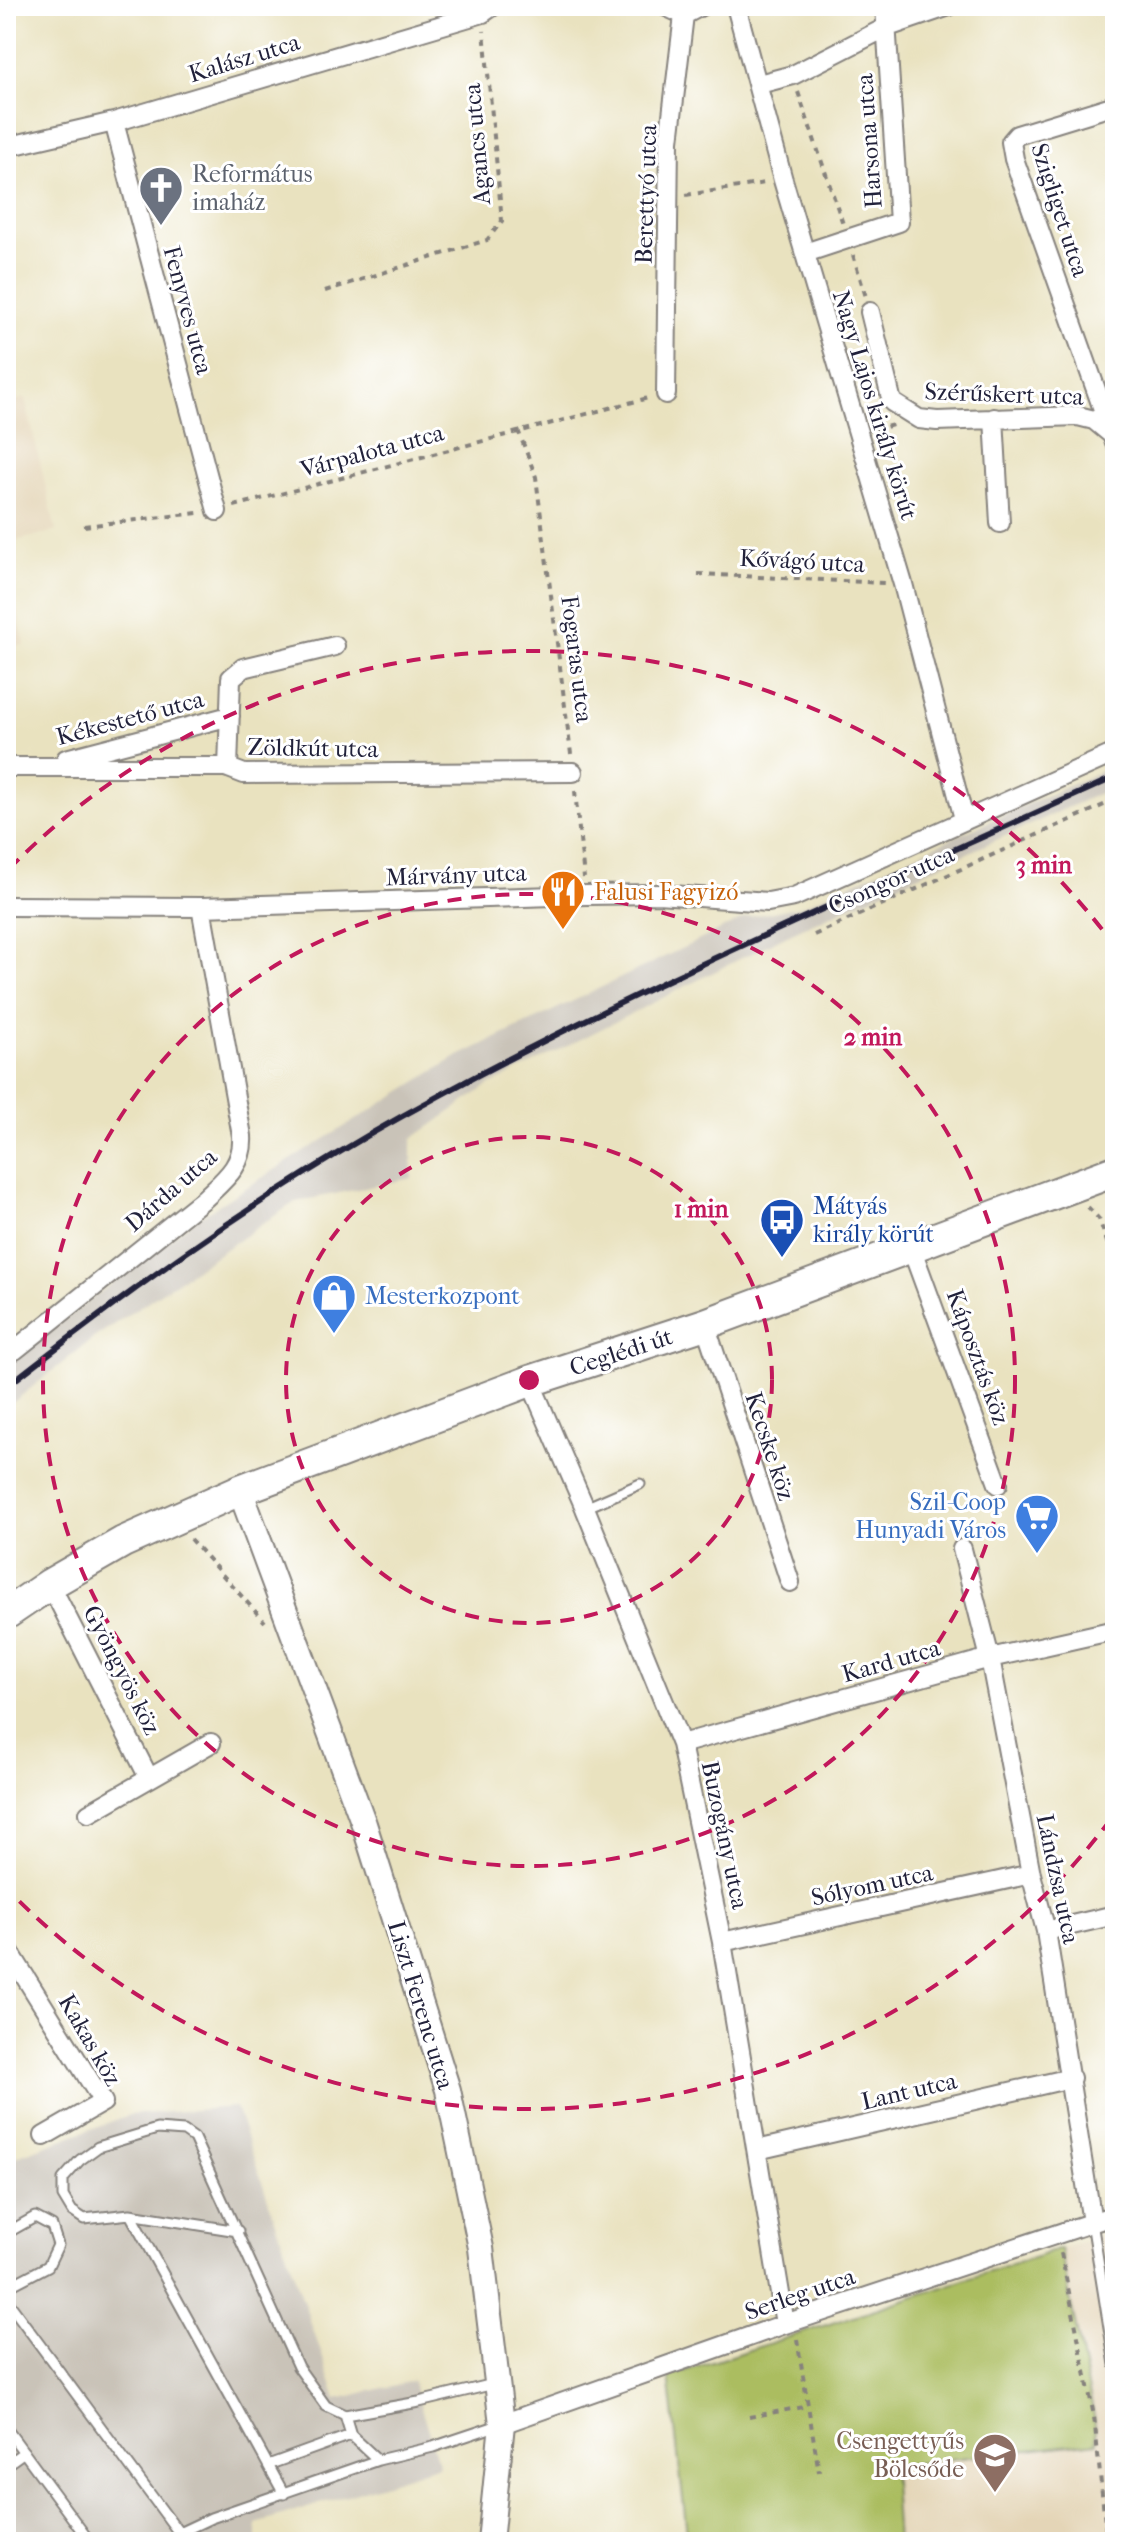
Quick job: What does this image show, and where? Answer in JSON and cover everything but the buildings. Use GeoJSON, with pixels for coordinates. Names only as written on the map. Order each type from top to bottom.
{"type":"FeatureCollection","features":[{"type":"Feature","properties":{"kind":"main road","name":"Ceglédi út"},"geometry":{"type":"LineString","coordinates":[[6,1614],[50,1584],[123,1542],[240,1490],[530,1381],[705,1324],[1115,1171]]}},
{"type":"Feature","properties":{"kind":"street"},"geometry":{"type":"LineString","coordinates":[[665,6],[684,15],[701,6]]}},
{"type":"Feature","properties":{"kind":"street","name":"Nagy Lajos király körút"},"geometry":{"type":"LineString","coordinates":[[736,6],[783,180],[903,584],[964,819]]}},
{"type":"Feature","properties":{"kind":"street","name":"Harsona utca"},"geometry":{"type":"LineString","coordinates":[[805,253],[899,222],[885,6]]}},
{"type":"Feature","properties":{"kind":"street"},"geometry":{"type":"LineString","coordinates":[[759,84],[793,75],[885,28],[949,6]]}},
{"type":"Feature","properties":{"kind":"street","name":"Kalász utca"},"geometry":{"type":"LineString","coordinates":[[6,147],[114,122],[488,9]]}},
{"type":"Feature","properties":{"kind":"street","name":"Berettyó utca"},"geometry":{"type":"LineString","coordinates":[[666,394],[669,141],[684,15]]}},
{"type":"Feature","properties":{"kind":"street","name":"Szigliget utca"},"geometry":{"type":"LineString","coordinates":[[1113,438],[1014,159],[1011,142],[1017,135],[1115,105]]}},
{"type":"Feature","properties":{"kind":"street","name":"Fenyves utca"},"geometry":{"type":"LineString","coordinates":[[114,122],[217,511]]}},
{"type":"Feature","properties":{"kind":"street","name":"Szérűskert utca"},"geometry":{"type":"LineString","coordinates":[[870,312],[892,402],[919,419],[1078,416],[1094,420],[1113,438]]}},
{"type":"Feature","properties":{"kind":"street"},"geometry":{"type":"LineString","coordinates":[[994,418],[1000,523]]}},
{"type":"Feature","properties":{"kind":"street","name":"Kékestető utca"},"geometry":{"type":"LineString","coordinates":[[228,768],[231,678],[235,672],[335,646]]}},
{"type":"Feature","properties":{"kind":"street","name":"Kékestető utca"},"geometry":{"type":"LineString","coordinates":[[43,765],[230,716]]}},
{"type":"Feature","properties":{"kind":"street","name":"Márvány utca"},"geometry":{"type":"LineString","coordinates":[[6,906],[201,907],[658,894],[768,902],[794,897],[1115,753]]}},
{"type":"Feature","properties":{"kind":"street","name":"Zöldkút utca"},"geometry":{"type":"LineString","coordinates":[[6,767],[228,768],[244,774],[573,772]]}},
{"type":"Feature","properties":{"kind":"street","name":"Dárda utca"},"geometry":{"type":"LineString","coordinates":[[6,1353],[15,1350],[205,1198],[239,1161],[242,1136],[201,907]]}},
{"type":"Feature","properties":{"kind":"street","name":"Káposztás köz"},"geometry":{"type":"LineString","coordinates":[[911,1247],[998,1484]]}},
{"type":"Feature","properties":{"kind":"street","name":"Kecske köz"},"geometry":{"type":"LineString","coordinates":[[705,1324],[790,1582]]}},
{"type":"Feature","properties":{"kind":"street","name":"Buzogány utca"},"geometry":{"type":"LineString","coordinates":[[530,1381],[681,1744],[722,1942],[789,2322]]}},
{"type":"Feature","properties":{"kind":"street","name":"Liszt Ferenc utca"},"geometry":{"type":"LineString","coordinates":[[240,1490],[364,1824],[448,2090],[481,2248],[502,2424],[490,2542]]}},
{"type":"Feature","properties":{"kind":"street","name":"Lándzsa utca"},"geometry":{"type":"LineString","coordinates":[[962,1549],[990,1658],[1031,1874],[1046,1931],[1092,2222]]}},
{"type":"Feature","properties":{"kind":"street","name":"Gyöngyös köz"},"geometry":{"type":"LineString","coordinates":[[50,1584],[149,1778]]}},
{"type":"Feature","properties":{"kind":"street","name":"Kard utca"},"geometry":{"type":"LineString","coordinates":[[681,1744],[990,1658],[1115,1630]]}},
{"type":"Feature","properties":{"kind":"street"},"geometry":{"type":"LineString","coordinates":[[89,1813],[211,1743]]}},
{"type":"Feature","properties":{"kind":"street","name":"Sólyom utca"},"geometry":{"type":"LineString","coordinates":[[722,1942],[1031,1874]]}},
{"type":"Feature","properties":{"kind":"street"},"geometry":{"type":"LineString","coordinates":[[1046,1931],[1115,1915]]}},
{"type":"Feature","properties":{"kind":"street","name":"Kakas köz"},"geometry":{"type":"LineString","coordinates":[[6,1946],[103,2102],[44,2136]]}},
{"type":"Feature","properties":{"kind":"street","name":"Lant utca"},"geometry":{"type":"LineString","coordinates":[[757,2150],[1071,2078]]}},
{"type":"Feature","properties":{"kind":"street","name":"Serleg utca"},"geometry":{"type":"LineString","coordinates":[[502,2424],[789,2322],[1115,2215]]}},
{"type":"Feature","properties":{"kind":"lane"},"geometry":{"type":"LineString","coordinates":[[585,1508],[640,1484]]}},
{"type":"Feature","properties":{"kind":"lane"},"geometry":{"type":"LineString","coordinates":[[238,2231],[130,2214],[84,2219],[72,2211],[63,2196],[63,2179],[80,2160],[98,2147],[157,2129],[184,2131],[194,2138],[238,2231],[298,2367],[326,2406],[345,2415],[419,2402],[497,2383]]}},
{"type":"Feature","properties":{"kind":"lane"},"geometry":{"type":"LineString","coordinates":[[130,2214],[284,2494]]}},
{"type":"Feature","properties":{"kind":"lane"},"geometry":{"type":"LineString","coordinates":[[6,2288],[48,2266],[58,2245],[52,2226],[35,2217],[12,2230]]}},
{"type":"Feature","properties":{"kind":"lane"},"geometry":{"type":"LineString","coordinates":[[1092,2222],[1115,2365]]}},
{"type":"Feature","properties":{"kind":"lane"},"geometry":{"type":"LineString","coordinates":[[6,2299],[179,2533]]}},
{"type":"Feature","properties":{"kind":"lane"},"geometry":{"type":"LineString","coordinates":[[345,2415],[351,2435],[378,2460]]}},
{"type":"Feature","properties":{"kind":"lane"},"geometry":{"type":"LineString","coordinates":[[168,2542],[179,2533],[211,2518],[378,2460],[433,2447],[502,2424]]}},
{"type":"Feature","properties":{"kind":"lane"},"geometry":{"type":"LineString","coordinates":[[6,2428],[90,2542]]}},
{"type":"Feature","properties":{"kind":"lane"},"geometry":{"type":"LineString","coordinates":[[268,2465],[351,2435]]}},
{"type":"Feature","properties":{"kind":"lane"},"geometry":{"type":"LineString","coordinates":[[6,2465],[24,2452]]}},
{"type":"Feature","properties":{"kind":"path","name":"Agancs utca"},"geometry":{"type":"LineString","coordinates":[[325,291],[487,240],[502,221],[488,9]]}},
{"type":"Feature","properties":{"kind":"path"},"geometry":{"type":"LineString","coordinates":[[793,75],[870,312]]}},
{"type":"Feature","properties":{"kind":"path"},"geometry":{"type":"LineString","coordinates":[[669,198],[783,180]]}},
{"type":"Feature","properties":{"kind":"path","name":"Várpalota utca"},"geometry":{"type":"LineString","coordinates":[[84,526],[217,511],[518,430],[666,394]]}},
{"type":"Feature","properties":{"kind":"path"},"geometry":{"type":"LineString","coordinates":[[859,433],[919,419]]}},
{"type":"Feature","properties":{"kind":"path","name":"Fogaras utca"},"geometry":{"type":"LineString","coordinates":[[518,430],[536,477],[586,895]]}},
{"type":"Feature","properties":{"kind":"path","name":"Kővágó utca"},"geometry":{"type":"LineString","coordinates":[[698,574],[903,584]]}},
{"type":"Feature","properties":{"kind":"path","name":"Csongor utca"},"geometry":{"type":"LineString","coordinates":[[814,935],[1115,800]]}},
{"type":"Feature","properties":{"kind":"path"},"geometry":{"type":"LineString","coordinates":[[1086,1206],[1099,1219],[1115,1265]]}},
{"type":"Feature","properties":{"kind":"path"},"geometry":{"type":"LineString","coordinates":[[1109,1209],[1115,1226]]}},
{"type":"Feature","properties":{"kind":"path"},"geometry":{"type":"LineString","coordinates":[[186,1535],[275,1633],[295,1637]]}},
{"type":"Feature","properties":{"kind":"path"},"geometry":{"type":"LineString","coordinates":[[1056,2234],[1094,2416],[1107,2542]]}},
{"type":"Feature","properties":{"kind":"path"},"geometry":{"type":"LineString","coordinates":[[789,2322],[819,2472]]}},
{"type":"Feature","properties":{"kind":"path"},"geometry":{"type":"LineString","coordinates":[[749,2417],[808,2406]]}},
{"type":"Feature","properties":{"kind":"shaded area"},"geometry":{"type":"Polygon","coordinates":[[[25,398],[56,531],[6,543],[6,403],[25,398]]]}},
{"type":"Feature","properties":{"kind":"shaded area"},"geometry":{"type":"Polygon","coordinates":[[[6,566],[25,644],[6,649],[6,566]]]}},
{"type":"Feature","properties":{"kind":"shaded area"},"geometry":{"type":"Polygon","coordinates":[[[1115,765],[1115,786],[787,935],[486,1087],[412,1139],[412,1178],[295,1202],[95,1337],[6,1408],[6,1365],[23,1351],[196,1219],[455,1058],[745,918],[801,906],[1115,765]]]}},
{"type":"Feature","properties":{"kind":"shaded area"},"geometry":{"type":"Polygon","coordinates":[[[236,2107],[337,2399],[413,2381],[439,2466],[257,2524],[257,2542],[6,2542],[6,2160],[129,2115],[236,2107]]]}},
{"type":"Feature","properties":{"kind":"shaded area","name":"Csengettyűs Bölcsőde"},"geometry":{"type":"Polygon","coordinates":[[[1115,2231],[1115,2542],[897,2542],[892,2466],[1097,2442],[1060,2249],[1115,2231]]]}},
{"type":"Feature","properties":{"kind":"green space"},"geometry":{"type":"Polygon","coordinates":[[[1060,2249],[1097,2442],[892,2466],[897,2542],[688,2542],[669,2376],[1060,2249]]]}},
{"type":"Feature","properties":{"kind":"railway"},"geometry":{"type":"LineString","coordinates":[[6,1387],[93,1320],[228,1224],[367,1136],[643,992],[1115,777]]}},
{"type":"Feature","properties":{"kind":"place","name":"Református imaház"},"geometry":{"type":"Point","coordinates":[161,227]}},
{"type":"Feature","properties":{"kind":"place","name":"Falusi Fagyizó"},"geometry":{"type":"Point","coordinates":[563,931]}},
{"type":"Feature","properties":{"kind":"place","name":"Mátyás király körút"},"geometry":{"type":"Point","coordinates":[782,1259]}},
{"type":"Feature","properties":{"kind":"place","name":"Mesterkozpont"},"geometry":{"type":"Point","coordinates":[334,1335]}},
{"type":"Feature","properties":{"kind":"place","name":"Szil-Coop Hunyadi Város"},"geometry":{"type":"Point","coordinates":[1037,1555]}},
{"type":"Feature","properties":{"kind":"place","name":"Csengettyűs Bölcsőde"},"geometry":{"type":"Point","coordinates":[995,2494]}}]}
